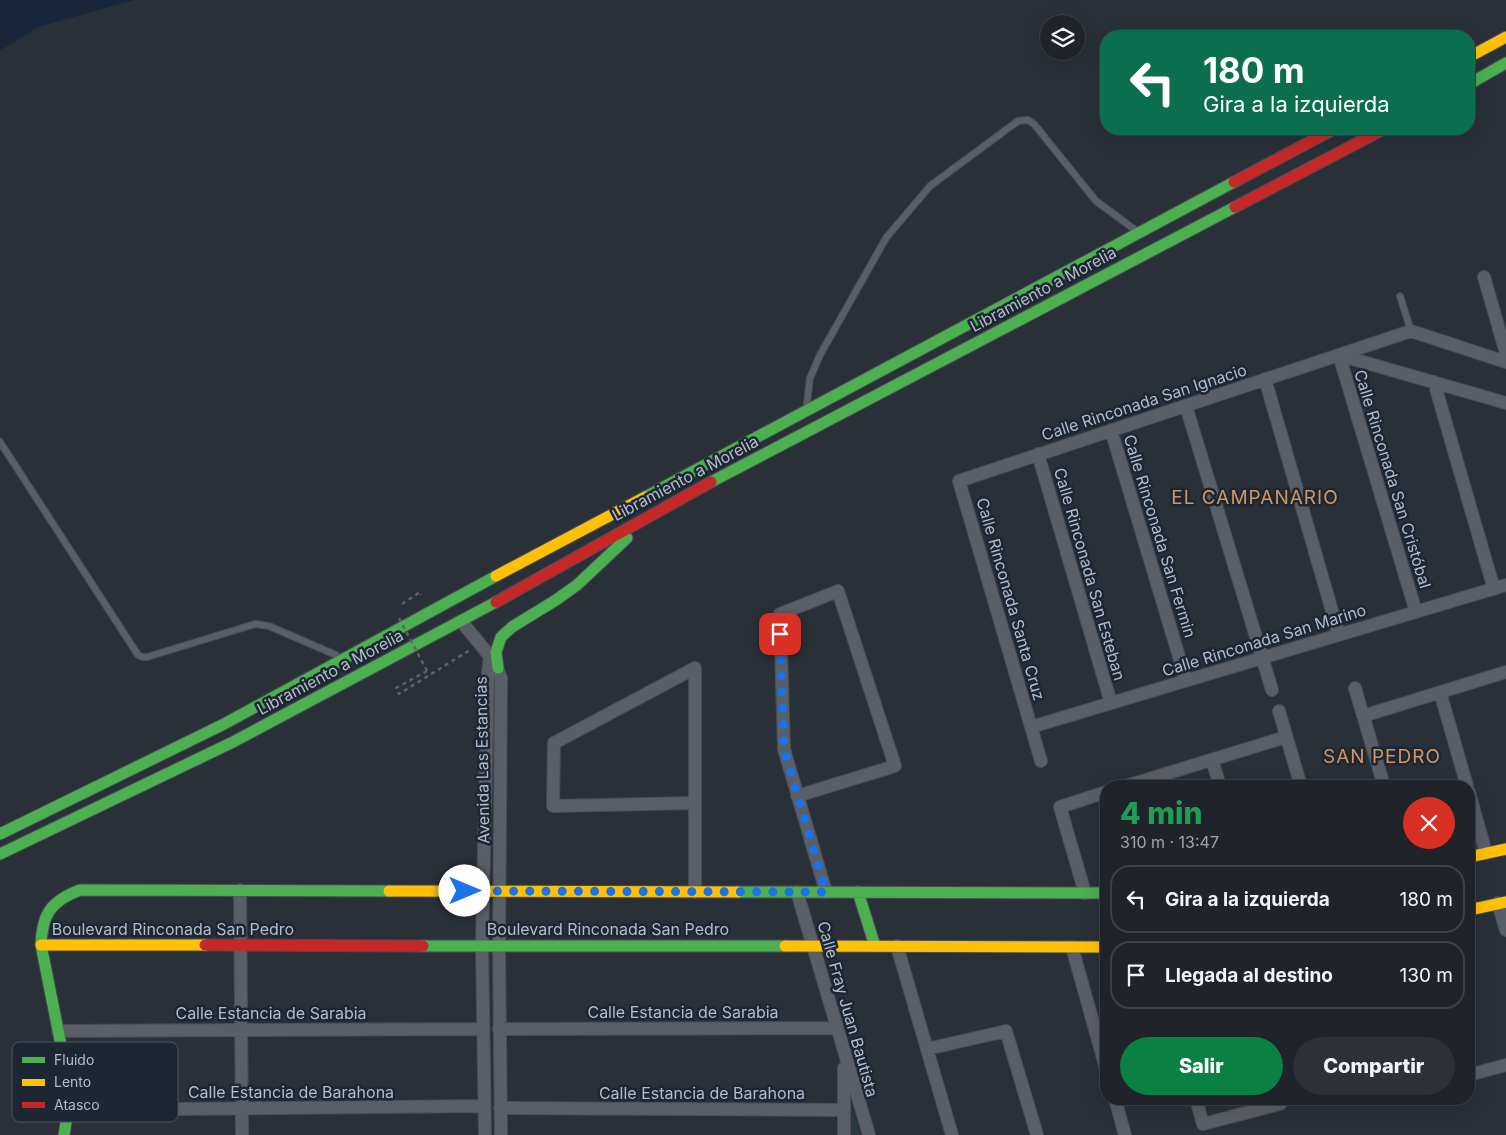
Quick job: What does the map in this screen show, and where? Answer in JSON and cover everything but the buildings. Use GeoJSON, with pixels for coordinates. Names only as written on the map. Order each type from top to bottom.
{"type":"FeatureCollection","features":[{"type":"Feature","properties":{"kind":"main road"},"geometry":{"type":"LineString","coordinates":[[1475,54],[1506,37]]}},
{"type":"Feature","properties":{"kind":"main road"},"geometry":{"type":"LineString","coordinates":[[1475,81],[1506,63]]}},
{"type":"Feature","properties":{"kind":"main road","name":"Libramiento a Morelia"},"geometry":{"type":"LineString","coordinates":[[0,834],[224,724],[429,612],[1323,135]]}},
{"type":"Feature","properties":{"kind":"main road","name":"Libramiento a Morelia"},"geometry":{"type":"LineString","coordinates":[[0,854],[233,742],[461,621],[710,482],[1373,135]]}},
{"type":"Feature","properties":{"kind":"main road"},"geometry":{"type":"LineString","coordinates":[[498,668],[496,652],[501,637],[512,627],[577,585],[656,512]]}},
{"type":"Feature","properties":{"kind":"main road"},"geometry":{"type":"LineString","coordinates":[[1475,856],[1506,849]]}},
{"type":"Feature","properties":{"kind":"main road","name":"Boulevard Rinconada San Pedro"},"geometry":{"type":"LineString","coordinates":[[1100,893],[80,890],[66,894],[54,903],[45,915],[41,930],[41,944],[1100,947]]}},
{"type":"Feature","properties":{"kind":"main road"},"geometry":{"type":"LineString","coordinates":[[858,892],[874,946]]}},
{"type":"Feature","properties":{"kind":"main road"},"geometry":{"type":"LineString","coordinates":[[1475,909],[1502,903]]}},
{"type":"Feature","properties":{"kind":"main road"},"geometry":{"type":"LineString","coordinates":[[41,944],[60,1042]]}},
{"type":"Feature","properties":{"kind":"main road"},"geometry":{"type":"LineString","coordinates":[[64,1135],[66,1122]]}},
{"type":"Feature","properties":{"kind":"street"},"geometry":{"type":"LineString","coordinates":[[1484,277],[1506,353]]}},
{"type":"Feature","properties":{"kind":"street"},"geometry":{"type":"LineString","coordinates":[[1411,331],[1506,362]]}},
{"type":"Feature","properties":{"kind":"street","name":"Calle Rinconada San Ignacio"},"geometry":{"type":"LineString","coordinates":[[959,481],[1411,331]]}},
{"type":"Feature","properties":{"kind":"street"},"geometry":{"type":"LineString","coordinates":[[1338,355],[1506,402]]}},
{"type":"Feature","properties":{"kind":"street","name":"Calle Rinconada San Cristóbal"},"geometry":{"type":"LineString","coordinates":[[1338,355],[1416,612]]}},
{"type":"Feature","properties":{"kind":"street"},"geometry":{"type":"LineString","coordinates":[[1265,379],[1339,635]]}},
{"type":"Feature","properties":{"kind":"street"},"geometry":{"type":"LineString","coordinates":[[1434,382],[1500,587]]}},
{"type":"Feature","properties":{"kind":"street"},"geometry":{"type":"LineString","coordinates":[[1186,406],[1272,690]]}},
{"type":"Feature","properties":{"kind":"street","name":"Calle Rinconada San Fermin"},"geometry":{"type":"LineString","coordinates":[[1111,430],[1186,680]]}},
{"type":"Feature","properties":{"kind":"street","name":"Calle Rinconada San Esteban"},"geometry":{"type":"LineString","coordinates":[[1038,454],[1111,703]]}},
{"type":"Feature","properties":{"kind":"street","name":"Calle Rinconada Santa Cruz"},"geometry":{"type":"LineString","coordinates":[[959,481],[1041,761]]}},
{"type":"Feature","properties":{"kind":"street","name":"Calle Rinconada San Marino"},"geometry":{"type":"LineString","coordinates":[[1031,727],[1500,587]]}},
{"type":"Feature","properties":{"kind":"street"},"geometry":{"type":"LineString","coordinates":[[797,796],[895,766],[838,591],[780,614],[784,749],[797,796],[826,892]]}},
{"type":"Feature","properties":{"kind":"street","name":"Avenida Las Estancias"},"geometry":{"type":"LineString","coordinates":[[461,621],[490,656],[498,668],[501,678],[498,946],[501,1135]]}},
{"type":"Feature","properties":{"kind":"street","name":"Avenida Las Estancias"},"geometry":{"type":"LineString","coordinates":[[485,1135],[482,945],[488,672],[490,656]]}},
{"type":"Feature","properties":{"kind":"street"},"geometry":{"type":"LineString","coordinates":[[695,803],[553,806],[554,743],[695,668],[695,803],[695,892]]}},
{"type":"Feature","properties":{"kind":"street"},"geometry":{"type":"LineString","coordinates":[[1363,716],[1506,672]]}},
{"type":"Feature","properties":{"kind":"street"},"geometry":{"type":"LineString","coordinates":[[1355,688],[1382,780]]}},
{"type":"Feature","properties":{"kind":"street"},"geometry":{"type":"LineString","coordinates":[[1440,692],[1465,780]]}},
{"type":"Feature","properties":{"kind":"street"},"geometry":{"type":"LineString","coordinates":[[1279,711],[1299,780]]}},
{"type":"Feature","properties":{"kind":"street"},"geometry":{"type":"LineString","coordinates":[[1149,780],[1286,737]]}},
{"type":"Feature","properties":{"kind":"street"},"geometry":{"type":"LineString","coordinates":[[1212,760],[1218,780]]}},
{"type":"Feature","properties":{"kind":"street"},"geometry":{"type":"LineString","coordinates":[[1085,893],[1060,807],[1100,794]]}},
{"type":"Feature","properties":{"kind":"street"},"geometry":{"type":"LineString","coordinates":[[1475,814],[1486,853]]}},
{"type":"Feature","properties":{"kind":"street"},"geometry":{"type":"LineString","coordinates":[[240,890],[242,1135]]}},
{"type":"Feature","properties":{"kind":"street","name":"Calle Fray Juan Bautista"},"geometry":{"type":"LineString","coordinates":[[797,892],[869,1135]]}},
{"type":"Feature","properties":{"kind":"street"},"geometry":{"type":"LineString","coordinates":[[1502,903],[1506,930]]}},
{"type":"Feature","properties":{"kind":"street"},"geometry":{"type":"LineString","coordinates":[[897,946],[952,1135]]}},
{"type":"Feature","properties":{"kind":"street"},"geometry":{"type":"LineString","coordinates":[[1072,947],[1100,1047]]}},
{"type":"Feature","properties":{"kind":"street","name":"Calle Estancia de Sarabia"},"geometry":{"type":"LineString","coordinates":[[500,1029],[837,1028]]}},
{"type":"Feature","properties":{"kind":"street","name":"Calle Estancia de Sarabia"},"geometry":{"type":"LineString","coordinates":[[58,1031],[483,1029]]}},
{"type":"Feature","properties":{"kind":"street"},"geometry":{"type":"LineString","coordinates":[[927,1049],[1006,1031],[1038,1135]]}},
{"type":"Feature","properties":{"kind":"street"},"geometry":{"type":"LineString","coordinates":[[844,1053],[844,1135]]}},
{"type":"Feature","properties":{"kind":"street"},"geometry":{"type":"LineString","coordinates":[[1475,1073],[1506,1065]]}},
{"type":"Feature","properties":{"kind":"street"},"geometry":{"type":"LineString","coordinates":[[1116,1105],[1125,1135]]}},
{"type":"Feature","properties":{"kind":"street"},"geometry":{"type":"LineString","coordinates":[[1198,1105],[1203,1124],[1267,1105]]}},
{"type":"Feature","properties":{"kind":"street","name":"Calle Estancia de Barahona"},"geometry":{"type":"LineString","coordinates":[[178,1109],[484,1106]]}},
{"type":"Feature","properties":{"kind":"street","name":"Calle Estancia de Barahona"},"geometry":{"type":"LineString","coordinates":[[500,1108],[844,1110]]}},
{"type":"Feature","properties":{"kind":"lane"},"geometry":{"type":"LineString","coordinates":[[807,410],[810,378],[820,355],[886,238],[930,186],[1018,121],[1028,120],[1034,124],[1096,201],[1139,233]]}},
{"type":"Feature","properties":{"kind":"lane"},"geometry":{"type":"LineString","coordinates":[[1400,296],[1411,331]]}},
{"type":"Feature","properties":{"kind":"lane"},"geometry":{"type":"LineString","coordinates":[[0,442],[138,655],[147,657],[255,624],[269,626],[345,659]]}},
{"type":"Feature","properties":{"kind":"path"},"geometry":{"type":"LineString","coordinates":[[399,618],[426,671],[396,688],[399,694],[480,643]]}},
{"type":"Feature","properties":{"kind":"green space"},"geometry":{"type":"Polygon","coordinates":[[[850,1099],[860,1135],[850,1135],[850,1099]]]}},
{"type":"Feature","properties":{"kind":"water"},"geometry":{"type":"Polygon","coordinates":[[[0,0],[134,0],[38,27],[0,50],[0,0]]]}},
{"type":"Feature","properties":{"kind":"traffic: fast"},"geometry":{"type":"LineString","coordinates":[[1475,81],[1506,63]]}},
{"type":"Feature","properties":{"kind":"traffic: fast"},"geometry":{"type":"LineString","coordinates":[[645,497],[1234,182]]}},
{"type":"Feature","properties":{"kind":"traffic: fast"},"geometry":{"type":"LineString","coordinates":[[711,482],[1235,207]]}},
{"type":"Feature","properties":{"kind":"traffic: fast"},"geometry":{"type":"LineString","coordinates":[[498,668],[496,652],[501,637],[512,627],[577,585],[627,538]]}},
{"type":"Feature","properties":{"kind":"traffic: fast"},"geometry":{"type":"LineString","coordinates":[[0,834],[224,724],[496,576]]}},
{"type":"Feature","properties":{"kind":"traffic: fast"},"geometry":{"type":"LineString","coordinates":[[0,854],[233,742],[496,602]]}},
{"type":"Feature","properties":{"kind":"traffic: fast"},"geometry":{"type":"LineString","coordinates":[[60,1042],[41,945],[43,925],[46,917],[55,904],[70,894],[80,890],[389,891]]}},
{"type":"Feature","properties":{"kind":"traffic: fast"},"geometry":{"type":"LineString","coordinates":[[738,892],[1100,893]]}},
{"type":"Feature","properties":{"kind":"traffic: fast"},"geometry":{"type":"LineString","coordinates":[[858,892],[875,946]]}},
{"type":"Feature","properties":{"kind":"traffic: fast"},"geometry":{"type":"LineString","coordinates":[[423,946],[785,946]]}},
{"type":"Feature","properties":{"kind":"traffic: fast"},"geometry":{"type":"LineString","coordinates":[[64,1135],[66,1122]]}},
{"type":"Feature","properties":{"kind":"traffic: slow"},"geometry":{"type":"LineString","coordinates":[[1475,54],[1506,37]]}},
{"type":"Feature","properties":{"kind":"traffic: slow"},"geometry":{"type":"LineString","coordinates":[[496,576],[645,497]]}},
{"type":"Feature","properties":{"kind":"traffic: slow"},"geometry":{"type":"LineString","coordinates":[[1475,856],[1506,849]]}},
{"type":"Feature","properties":{"kind":"traffic: slow"},"geometry":{"type":"LineString","coordinates":[[389,891],[738,892]]}},
{"type":"Feature","properties":{"kind":"traffic: slow"},"geometry":{"type":"LineString","coordinates":[[1475,909],[1506,902]]}},
{"type":"Feature","properties":{"kind":"traffic: slow"},"geometry":{"type":"LineString","coordinates":[[41,945],[205,945]]}},
{"type":"Feature","properties":{"kind":"traffic: slow"},"geometry":{"type":"LineString","coordinates":[[785,946],[1100,947]]}},
{"type":"Feature","properties":{"kind":"traffic: jam"},"geometry":{"type":"LineString","coordinates":[[1234,182],[1323,135]]}},
{"type":"Feature","properties":{"kind":"traffic: jam"},"geometry":{"type":"LineString","coordinates":[[1235,207],[1373,135]]}},
{"type":"Feature","properties":{"kind":"traffic: jam"},"geometry":{"type":"LineString","coordinates":[[496,602],[711,482]]}},
{"type":"Feature","properties":{"kind":"traffic: jam"},"geometry":{"type":"LineString","coordinates":[[205,945],[423,946]]}},
{"type":"Feature","properties":{"kind":"district","name":"EL CAMPANARIO"},"geometry":{"type":"Point","coordinates":[1255,497]}},
{"type":"Feature","properties":{"kind":"district","name":"SAN PEDRO"},"geometry":{"type":"Point","coordinates":[1382,756]}},
{"type":"Feature","properties":{"kind":"route"},"geometry":{"type":"LineString","coordinates":[[465,891],[826,892],[784,749],[780,634]]}}]}
